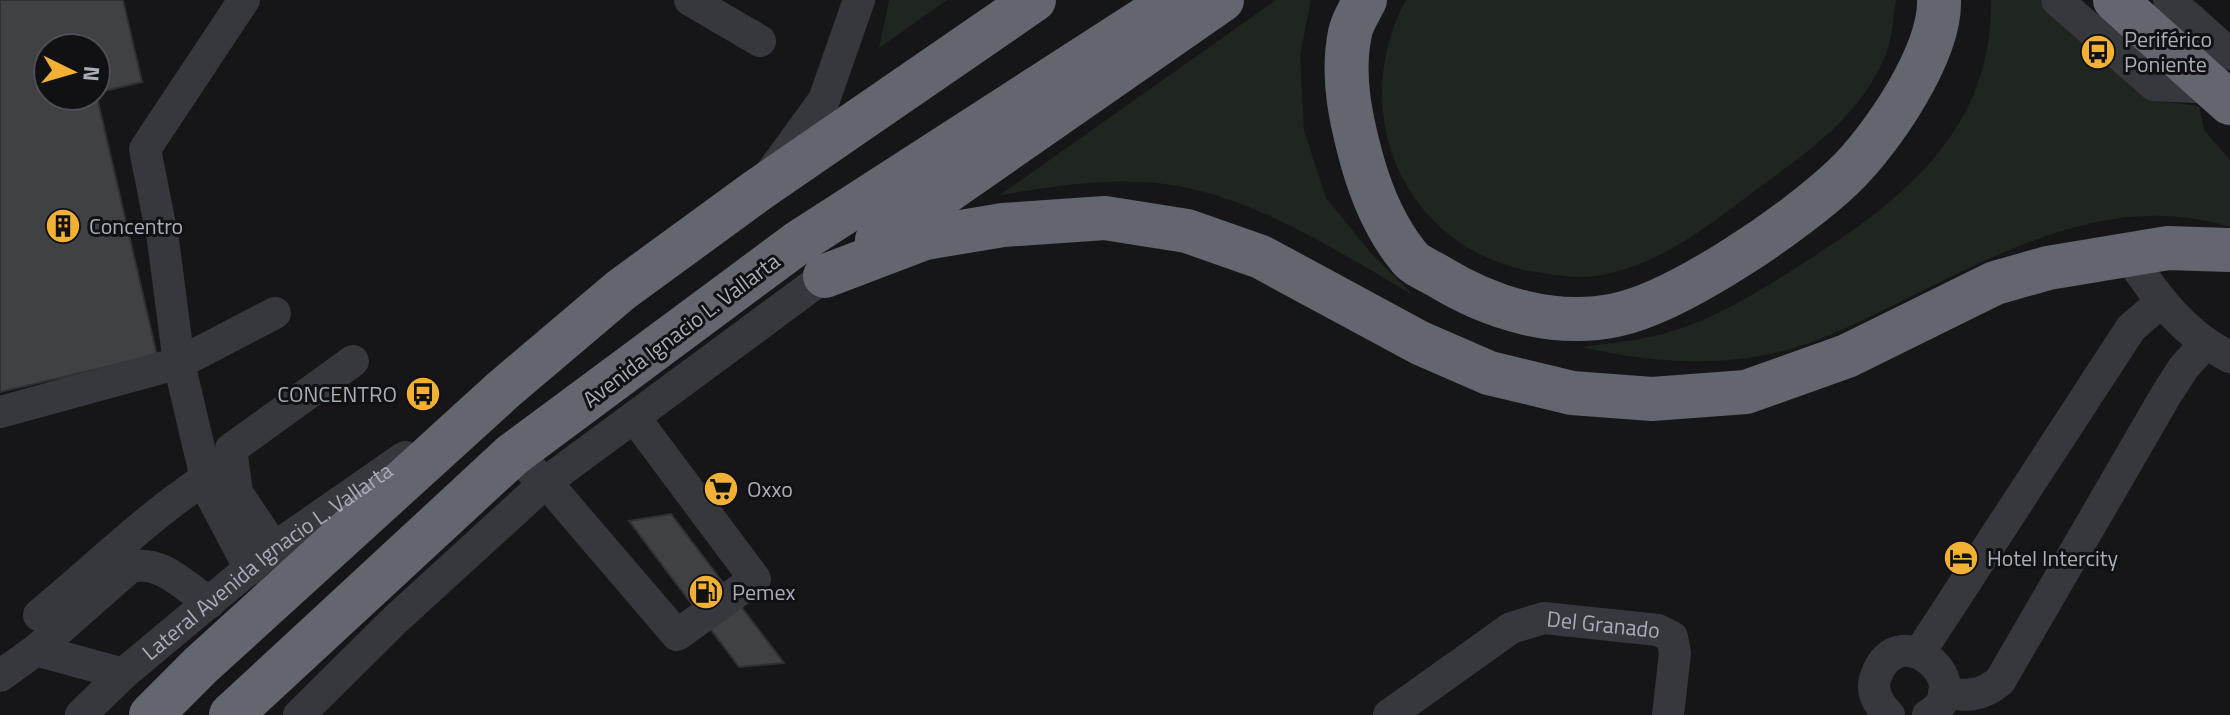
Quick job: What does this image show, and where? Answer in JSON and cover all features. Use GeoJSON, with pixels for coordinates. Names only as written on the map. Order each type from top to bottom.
{"type":"FeatureCollection","features":[{"type":"Feature","properties":{"kind":"highway"},"geometry":{"type":"LineString","coordinates":[[151,715],[201,665],[503,390],[621,290],[758,190],[1034,0]]}},
{"type":"Feature","properties":{"kind":"highway","name":"Avenida Ignacio L. Vallarta"},"geometry":{"type":"LineString","coordinates":[[231,715],[512,455],[799,242],[1174,0]]}},
{"type":"Feature","properties":{"kind":"highway"},"geometry":{"type":"LineString","coordinates":[[825,276],[1222,0]]}},
{"type":"Feature","properties":{"kind":"highway"},"geometry":{"type":"LineString","coordinates":[[1365,0],[1350,31],[1347,109],[1371,193],[1409,258],[1472,297],[1549,319],[1617,315],[1672,293],[1787,221],[1842,178],[1882,134],[1915,79],[1940,17],[1939,0]]}},
{"type":"Feature","properties":{"kind":"highway"},"geometry":{"type":"LineString","coordinates":[[2115,0],[2225,94]]}},
{"type":"Feature","properties":{"kind":"highway"},"geometry":{"type":"LineString","coordinates":[[825,276],[925,238],[1003,225],[1105,218],[1187,231],[1261,257],[1420,343],[1489,373],[1572,393],[1652,399],[1746,392],[1847,356],[1995,283],[2127,253],[2168,248],[2230,250]]}},
{"type":"Feature","properties":{"kind":"street"},"geometry":{"type":"LineString","coordinates":[[244,0],[145,149],[163,240],[179,363],[206,478],[211,495],[250,569]]}},
{"type":"Feature","properties":{"kind":"street"},"geometry":{"type":"LineString","coordinates":[[690,0],[760,41]]}},
{"type":"Feature","properties":{"kind":"street"},"geometry":{"type":"LineString","coordinates":[[758,190],[824,100],[859,0]]}},
{"type":"Feature","properties":{"kind":"street"},"geometry":{"type":"LineString","coordinates":[[2057,0],[2154,85],[2225,94]]}},
{"type":"Feature","properties":{"kind":"street"},"geometry":{"type":"LineString","coordinates":[[2169,0],[2225,94]]}},
{"type":"Feature","properties":{"kind":"street"},"geometry":{"type":"LineString","coordinates":[[1889,715],[1878,705],[1873,684],[1881,664],[1899,652],[1920,652],[1939,668],[1936,709],[1987,692],[2000,681],[2178,376],[2217,351],[2161,302],[2127,253]]}},
{"type":"Feature","properties":{"kind":"street","name":"Avenida Ignacio L. Vallarta"},"geometry":{"type":"LineString","coordinates":[[299,715],[395,620],[546,482],[825,276]]}},
{"type":"Feature","properties":{"kind":"street"},"geometry":{"type":"LineString","coordinates":[[1920,652],[2131,328],[2161,302]]}},
{"type":"Feature","properties":{"kind":"street"},"geometry":{"type":"LineString","coordinates":[[0,412],[179,363],[275,313]]}},
{"type":"Feature","properties":{"kind":"street"},"geometry":{"type":"LineString","coordinates":[[274,548],[237,493],[231,449],[353,361]]}},
{"type":"Feature","properties":{"kind":"street","name":"Lateral Avenida Ignacio L. Vallarta"},"geometry":{"type":"LineString","coordinates":[[81,715],[123,674],[274,548],[503,390]]}},
{"type":"Feature","properties":{"kind":"street"},"geometry":{"type":"LineString","coordinates":[[512,455],[546,482],[677,635],[755,579],[634,417]]}},
{"type":"Feature","properties":{"kind":"street"},"geometry":{"type":"LineString","coordinates":[[39,615],[106,561],[164,506],[206,478]]}},
{"type":"Feature","properties":{"kind":"street"},"geometry":{"type":"LineString","coordinates":[[1,676],[36,650],[129,568],[143,563],[156,566],[209,603]]}},
{"type":"Feature","properties":{"kind":"street","name":"Del Granado"},"geometry":{"type":"LineString","coordinates":[[1389,715],[1511,628],[1544,618],[1658,630],[1672,637],[1675,653],[1668,715]]}},
{"type":"Feature","properties":{"kind":"street"},"geometry":{"type":"LineString","coordinates":[[36,650],[123,674]]}},
{"type":"Feature","properties":{"kind":"shaded area"},"geometry":{"type":"Polygon","coordinates":[[[889,0],[947,0],[879,48],[889,0]]]}},
{"type":"Feature","properties":{"kind":"shaded area"},"geometry":{"type":"Polygon","coordinates":[[[1276,0],[1311,0],[1300,56],[1304,130],[1326,198],[1371,253],[1413,295],[1293,227],[1261,212],[1197,190],[1143,182],[1102,182],[1000,195],[1276,0]]]}},
{"type":"Feature","properties":{"kind":"shaded area"},"geometry":{"type":"Polygon","coordinates":[[[1406,0],[1896,0],[1890,42],[1879,70],[1853,108],[1820,141],[1707,226],[1668,251],[1625,269],[1584,277],[1530,271],[1486,257],[1449,234],[1419,204],[1398,168],[1385,128],[1382,86],[1389,43],[1406,0]]]}},
{"type":"Feature","properties":{"kind":"shaded area"},"geometry":{"type":"Polygon","coordinates":[[[1991,0],[2046,0],[2152,100],[2199,106],[2204,130],[2230,160],[2230,227],[2175,216],[2122,218],[2070,229],[2018,246],[1820,339],[1761,356],[1671,361],[1582,347],[1656,336],[1702,320],[1737,303],[1839,240],[1906,187],[1935,157],[1958,124],[1976,87],[1988,46],[1991,0]]]}},
{"type":"Feature","properties":{"kind":"building","name":"Concentro"},"geometry":{"type":"Polygon","coordinates":[[[0,0],[123,0],[142,82],[112,89],[112,32],[32,32],[32,112],[100,112],[157,355],[0,392],[0,0]]]}},
{"type":"Feature","properties":{"kind":"building","name":"Pemex"},"geometry":{"type":"Polygon","coordinates":[[[671,514],[784,663],[739,667],[629,521],[671,514]]]}},
{"type":"Feature","properties":{"kind":"place","name":"Periférico Poniente"},"geometry":{"type":"Point","coordinates":[2098,52]}},
{"type":"Feature","properties":{"kind":"place","name":"Concentro"},"geometry":{"type":"Point","coordinates":[63,226]}},
{"type":"Feature","properties":{"kind":"place","name":"CONCENTRO"},"geometry":{"type":"Point","coordinates":[423,394]}},
{"type":"Feature","properties":{"kind":"place","name":"Oxxo"},"geometry":{"type":"Point","coordinates":[721,489]}},
{"type":"Feature","properties":{"kind":"place","name":"Hotel Intercity"},"geometry":{"type":"Point","coordinates":[1961,558]}},
{"type":"Feature","properties":{"kind":"place","name":"Pemex"},"geometry":{"type":"Point","coordinates":[706,592]}}]}
